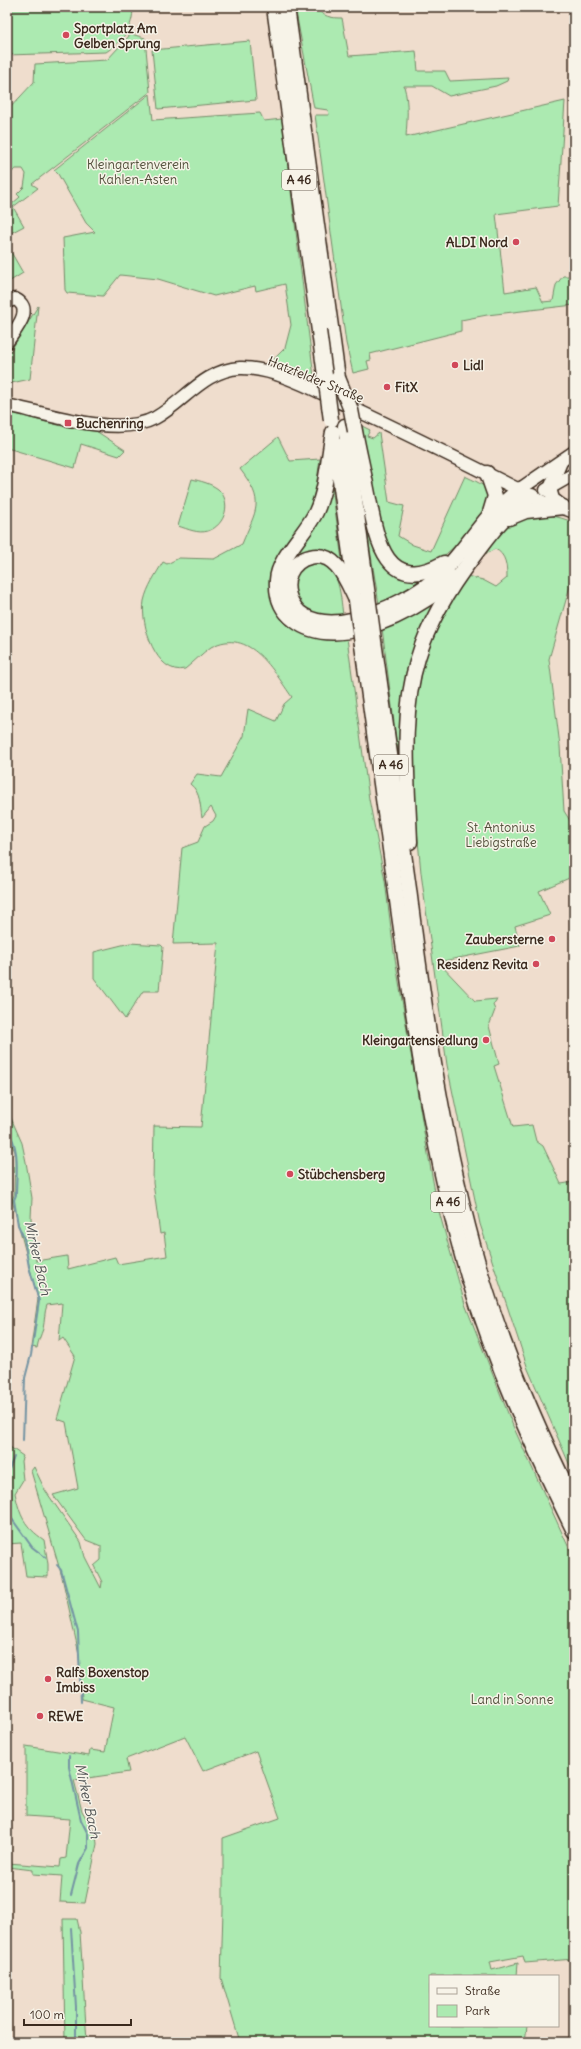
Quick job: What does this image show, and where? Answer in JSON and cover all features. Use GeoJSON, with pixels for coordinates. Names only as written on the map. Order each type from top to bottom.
{"type":"FeatureCollection","features":[{"type":"Feature","properties":{"kind":"highway","name":"A 46"},"geometry":{"type":"LineString","coordinates":[[274,7],[284,29],[333,337],[338,378],[341,427],[415,1032],[429,1109],[446,1190],[468,1275],[494,1352],[510,1394],[574,1531]]}},
{"type":"Feature","properties":{"kind":"highway","name":"A 46"},"geometry":{"type":"LineString","coordinates":[[287,7],[284,29],[319,331],[341,427]]}},
{"type":"Feature","properties":{"kind":"highway"},"geometry":{"type":"LineString","coordinates":[[341,427],[380,546],[384,554],[396,566],[415,573],[429,571],[453,558]]}},
{"type":"Feature","properties":{"kind":"highway"},"geometry":{"type":"LineString","coordinates":[[341,427],[316,511],[286,558],[277,579],[278,600],[290,617],[297,623],[316,631],[335,632],[369,627],[403,613],[428,598],[466,565]]}},
{"type":"Feature","properties":{"kind":"highway"},"geometry":{"type":"LineString","coordinates":[[409,889],[410,857],[407,735],[413,679],[417,659],[431,623],[495,519],[495,496],[487,473]]}},
{"type":"Feature","properties":{"kind":"highway"},"geometry":{"type":"LineString","coordinates":[[362,598],[342,572],[328,558],[313,556],[306,558],[299,562],[290,573],[288,580],[288,595],[296,608],[303,615],[320,622],[345,621],[380,611],[413,595],[431,582],[453,558],[526,493]]}},
{"type":"Feature","properties":{"kind":"highway"},"geometry":{"type":"LineString","coordinates":[[495,519],[526,511],[568,510]]}},
{"type":"Feature","properties":{"kind":"highway","name":"A 46"},"geometry":{"type":"LineString","coordinates":[[368,643],[409,889],[425,1006],[442,1108],[473,1244],[489,1300],[516,1374],[574,1502]]}},
{"type":"Feature","properties":{"kind":"main road"},"geometry":{"type":"LineString","coordinates":[[7,302],[15,299],[23,305],[25,309],[21,320],[7,342]]}},
{"type":"Feature","properties":{"kind":"main road","name":"Hatzfelder Straße"},"geometry":{"type":"LineString","coordinates":[[7,405],[105,425],[127,426],[158,416],[214,375],[238,368],[251,368],[270,373],[315,391],[487,473],[540,501],[568,510]]}},
{"type":"Feature","properties":{"kind":"main road"},"geometry":{"type":"LineString","coordinates":[[526,493],[574,452]]}},
{"type":"Feature","properties":{"kind":"main road"},"geometry":{"type":"LineString","coordinates":[[562,461],[554,475],[550,488],[553,499],[568,510]]}},
{"type":"Feature","properties":{"kind":"main road"},"geometry":{"type":"LineString","coordinates":[[526,493],[550,488],[574,474]]}},
{"type":"Feature","properties":{"kind":"green space","name":"Sportplatz Am Gelben Sprung"},"geometry":{"type":"Polygon","coordinates":[[[7,7],[133,7],[133,15],[126,33],[112,48],[106,52],[7,55],[7,7]]]}},
{"type":"Feature","properties":{"kind":"green space"},"geometry":{"type":"Polygon","coordinates":[[[295,7],[316,7],[321,13],[328,16],[342,18],[349,56],[416,51],[418,71],[445,71],[450,81],[508,78],[507,81],[496,86],[449,96],[432,86],[404,86],[407,105],[406,137],[565,101],[558,206],[496,214],[505,292],[536,287],[543,302],[553,301],[556,285],[563,276],[574,276],[574,305],[487,315],[461,320],[461,331],[370,354],[371,360],[367,361],[369,369],[353,373],[346,343],[315,115],[329,115],[328,110],[314,108],[295,7]]]}},
{"type":"Feature","properties":{"kind":"green space"},"geometry":{"type":"Polygon","coordinates":[[[131,34],[145,38],[150,92],[32,184],[38,188],[13,207],[12,204],[20,197],[17,194],[24,187],[26,174],[23,169],[16,169],[7,175],[7,111],[34,82],[35,64],[107,60],[131,34]]]}},
{"type":"Feature","properties":{"kind":"green space"},"geometry":{"type":"Polygon","coordinates":[[[250,41],[256,100],[158,109],[152,50],[250,41]]]}},
{"type":"Feature","properties":{"kind":"green space","name":"Kleingartenverein Kahlen-Asten"},"geometry":{"type":"Polygon","coordinates":[[[150,94],[153,120],[260,113],[264,121],[282,119],[314,377],[290,366],[289,369],[272,361],[285,348],[291,325],[285,284],[256,291],[255,286],[214,296],[158,279],[120,275],[103,296],[67,293],[65,290],[63,238],[95,232],[86,223],[58,174],[54,170],[150,94]]]}},
{"type":"Feature","properties":{"kind":"green space"},"geometry":{"type":"Polygon","coordinates":[[[13,207],[24,226],[7,235],[7,211],[13,207]]]}},
{"type":"Feature","properties":{"kind":"green space"},"geometry":{"type":"Polygon","coordinates":[[[7,245],[23,273],[7,283],[7,245]]]}},
{"type":"Feature","properties":{"kind":"green space"},"geometry":{"type":"Polygon","coordinates":[[[38,306],[30,379],[7,384],[7,357],[38,306]]]}},
{"type":"Feature","properties":{"kind":"green space"},"geometry":{"type":"Polygon","coordinates":[[[7,412],[62,426],[96,431],[125,450],[119,456],[81,444],[75,468],[7,448],[7,412]]]}},
{"type":"Feature","properties":{"kind":"green space"},"geometry":{"type":"Polygon","coordinates":[[[362,426],[370,430],[367,436],[373,438],[379,433],[389,502],[404,506],[398,536],[413,545],[431,551],[465,476],[483,485],[488,491],[488,503],[481,515],[459,542],[442,557],[433,562],[413,566],[392,556],[382,533],[362,426]]]}},
{"type":"Feature","properties":{"kind":"green space","name":"Land in Sonne"},"geometry":{"type":"Polygon","coordinates":[[[278,437],[290,461],[320,459],[315,494],[275,607],[281,616],[289,623],[306,632],[347,638],[369,799],[385,881],[394,952],[438,1208],[465,1304],[513,1426],[574,1559],[574,1959],[525,1963],[523,1956],[490,1962],[492,1970],[518,1963],[517,1975],[429,1975],[429,2027],[527,2027],[525,2042],[240,2042],[221,1978],[223,1838],[280,1818],[256,1751],[203,1771],[185,1736],[126,1759],[129,1772],[74,1780],[82,1811],[96,1835],[97,1844],[85,1903],[60,1902],[62,1876],[33,1874],[33,1870],[8,1867],[8,1863],[60,1867],[61,1859],[66,1858],[70,1819],[26,1816],[26,1746],[89,1756],[90,1750],[105,1752],[114,1707],[82,1699],[79,1654],[62,1577],[31,1471],[34,1467],[45,1490],[81,1542],[85,1557],[101,1588],[102,1582],[94,1566],[101,1560],[101,1546],[86,1540],[53,1495],[78,1488],[66,1422],[57,1419],[75,1356],[63,1338],[59,1341],[62,1303],[47,1305],[43,1329],[37,1348],[31,1347],[38,1299],[12,1200],[14,1195],[15,1152],[7,1132],[7,1109],[22,1143],[26,1162],[32,1198],[32,1236],[36,1261],[67,1256],[68,1269],[115,1257],[118,1264],[167,1256],[164,1233],[160,1234],[153,1183],[154,1126],[201,1127],[218,943],[173,944],[182,848],[198,842],[205,826],[213,821],[216,816],[211,807],[202,818],[198,795],[194,787],[190,784],[197,774],[221,777],[244,736],[248,709],[276,721],[284,704],[292,697],[269,665],[249,647],[238,642],[225,642],[211,647],[185,669],[175,669],[166,665],[158,657],[152,646],[143,611],[145,596],[149,586],[163,562],[167,564],[179,558],[214,559],[242,544],[254,514],[256,498],[253,490],[240,469],[278,437]]]}},
{"type":"Feature","properties":{"kind":"green space"},"geometry":{"type":"Polygon","coordinates":[[[330,473],[343,567],[315,551],[281,584],[330,473]]]}},
{"type":"Feature","properties":{"kind":"green space"},"geometry":{"type":"Polygon","coordinates":[[[192,479],[205,482],[215,487],[222,494],[225,500],[226,506],[223,518],[219,524],[208,531],[197,532],[178,526],[192,479]]]}},
{"type":"Feature","properties":{"kind":"green space"},"geometry":{"type":"Polygon","coordinates":[[[360,489],[382,557],[428,574],[406,590],[379,604],[360,489]]]}},
{"type":"Feature","properties":{"kind":"green space","name":"St. Antonius Liebigstraße"},"geometry":{"type":"Polygon","coordinates":[[[523,515],[543,515],[561,518],[574,523],[570,586],[549,659],[560,746],[564,811],[574,827],[574,876],[539,891],[550,915],[515,926],[520,946],[438,962],[475,1001],[497,999],[493,1005],[495,1010],[489,1026],[499,1064],[494,1066],[513,1127],[532,1125],[536,1141],[543,1146],[561,1184],[574,1182],[574,1475],[528,1369],[480,1224],[447,1065],[421,873],[414,796],[413,745],[417,696],[426,653],[444,612],[467,576],[483,580],[496,587],[507,578],[506,565],[502,554],[495,549],[486,554],[503,527],[523,515]]]}},
{"type":"Feature","properties":{"kind":"green space"},"geometry":{"type":"Polygon","coordinates":[[[311,563],[321,564],[328,567],[333,573],[337,580],[343,615],[326,616],[312,612],[299,600],[295,592],[297,575],[302,568],[311,563]]]}},
{"type":"Feature","properties":{"kind":"green space"},"geometry":{"type":"Polygon","coordinates":[[[445,591],[423,629],[403,793],[382,628],[445,591]]]}},
{"type":"Feature","properties":{"kind":"green space"},"geometry":{"type":"Polygon","coordinates":[[[130,943],[161,945],[163,947],[159,991],[143,991],[125,1019],[94,978],[94,952],[130,943]]]}},
{"type":"Feature","properties":{"kind":"green space"},"geometry":{"type":"Polygon","coordinates":[[[7,1445],[23,1456],[21,1461],[23,1480],[15,1493],[21,1514],[27,1525],[44,1540],[48,1564],[48,1577],[26,1576],[21,1543],[7,1544],[7,1445]]]}},
{"type":"Feature","properties":{"kind":"green space"},"geometry":{"type":"Polygon","coordinates":[[[63,1919],[77,1919],[80,1932],[87,2042],[65,2042],[63,1919]]]}},
{"type":"Feature","properties":{"kind":"waterway","name":"Mirker Bach"},"geometry":{"type":"LineString","coordinates":[[7,1130],[14,1145],[17,1161],[16,1195],[14,1200],[18,1225],[24,1238],[29,1267],[39,1301],[31,1355],[25,1378],[23,1440]]}},
{"type":"Feature","properties":{"kind":"waterway","name":"Mirker Bach"},"geometry":{"type":"LineString","coordinates":[[7,1474],[14,1457]]}},
{"type":"Feature","properties":{"kind":"waterway","name":"Mirker Bach"},"geometry":{"type":"LineString","coordinates":[[7,1512],[32,1547],[45,1557]]}},
{"type":"Feature","properties":{"kind":"waterway","name":"Mirker Bach"},"geometry":{"type":"LineString","coordinates":[[57,1565],[61,1570],[78,1632],[81,1702]]}},
{"type":"Feature","properties":{"kind":"waterway","name":"Mirker Bach"},"geometry":{"type":"LineString","coordinates":[[69,1756],[69,1767],[81,1820],[88,1834],[88,1848],[79,1864],[71,1895]]}},
{"type":"Feature","properties":{"kind":"waterway","name":"Mirker Bach"},"geometry":{"type":"LineString","coordinates":[[71,1928],[76,2007],[76,2042]]}},
{"type":"Feature","properties":{"kind":"place","name":"Sportplatz Am Gelben Sprung"},"geometry":{"type":"Point","coordinates":[66,35]}},
{"type":"Feature","properties":{"kind":"place","name":"ALDI Nord"},"geometry":{"type":"Point","coordinates":[516,242]}},
{"type":"Feature","properties":{"kind":"place","name":"Lidl"},"geometry":{"type":"Point","coordinates":[455,365]}},
{"type":"Feature","properties":{"kind":"place","name":"FitX"},"geometry":{"type":"Point","coordinates":[387,387]}},
{"type":"Feature","properties":{"kind":"place","name":"Buchenring"},"geometry":{"type":"Point","coordinates":[68,423]}},
{"type":"Feature","properties":{"kind":"place","name":"Zaubersterne"},"geometry":{"type":"Point","coordinates":[552,939]}},
{"type":"Feature","properties":{"kind":"place","name":"Residenz Revita"},"geometry":{"type":"Point","coordinates":[536,964]}},
{"type":"Feature","properties":{"kind":"place","name":"Kleingartensiedlung"},"geometry":{"type":"Point","coordinates":[486,1040]}},
{"type":"Feature","properties":{"kind":"place","name":"Stübchensberg"},"geometry":{"type":"Point","coordinates":[290,1174]}},
{"type":"Feature","properties":{"kind":"place","name":"Ralfs Boxenstop Imbiss"},"geometry":{"type":"Point","coordinates":[48,1679]}},
{"type":"Feature","properties":{"kind":"place","name":"REWE"},"geometry":{"type":"Point","coordinates":[40,1716]}}]}
